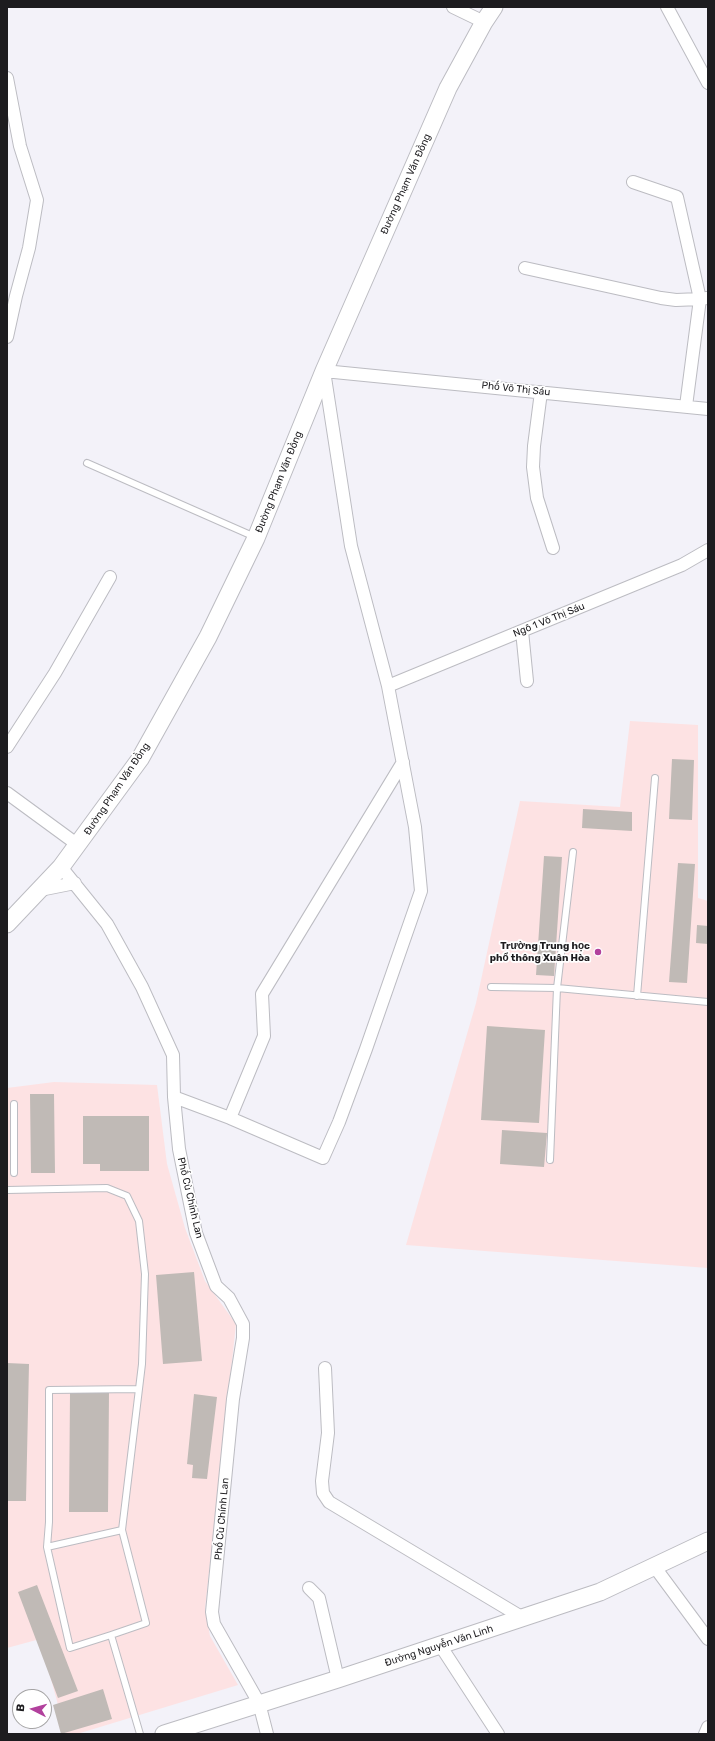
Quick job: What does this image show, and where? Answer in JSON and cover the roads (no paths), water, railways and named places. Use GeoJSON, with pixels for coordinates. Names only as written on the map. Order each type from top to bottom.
{"type":"FeatureCollection","features":[{"type":"Feature","properties":{"kind":"street"},"geometry":{"type":"LineString","coordinates":[[453,7],[484,22]]}},
{"type":"Feature","properties":{"kind":"street","name":"Đường Phạm Văn Đồng"},"geometry":{"type":"LineString","coordinates":[[7,924],[61,867],[140,759],[208,637],[256,538],[324,370],[448,88],[484,22],[494,7]]}},
{"type":"Feature","properties":{"kind":"street"},"geometry":{"type":"LineString","coordinates":[[667,7],[708,83]]}},
{"type":"Feature","properties":{"kind":"street"},"geometry":{"type":"LineString","coordinates":[[7,78],[20,146],[37,200],[29,248],[7,337]]}},
{"type":"Feature","properties":{"kind":"street"},"geometry":{"type":"LineString","coordinates":[[633,182],[677,197],[704,298],[686,406]]}},
{"type":"Feature","properties":{"kind":"street"},"geometry":{"type":"LineString","coordinates":[[525,268],[657,297],[676,300],[704,298]]}},
{"type":"Feature","properties":{"kind":"street"},"geometry":{"type":"LineString","coordinates":[[174,1097],[230,1118],[323,1158],[339,1122],[366,1049],[421,891],[415,827],[403,762],[388,686],[352,546],[324,370]]}},
{"type":"Feature","properties":{"kind":"street","name":"Phố Võ Thị Sáu"},"geometry":{"type":"LineString","coordinates":[[324,370],[708,409]]}},
{"type":"Feature","properties":{"kind":"street"},"geometry":{"type":"LineString","coordinates":[[541,392],[532,467],[537,498],[553,548]]}},
{"type":"Feature","properties":{"kind":"street","name":"Ngõ 1 Võ Thị Sáu"},"geometry":{"type":"LineString","coordinates":[[388,686],[682,565],[708,550]]}},
{"type":"Feature","properties":{"kind":"street"},"geometry":{"type":"LineString","coordinates":[[7,747],[55,673],[110,577]]}},
{"type":"Feature","properties":{"kind":"street"},"geometry":{"type":"LineString","coordinates":[[522,631],[527,681]]}},
{"type":"Feature","properties":{"kind":"street"},"geometry":{"type":"LineString","coordinates":[[230,1118],[264,1036],[262,994],[403,762]]}},
{"type":"Feature","properties":{"kind":"street"},"geometry":{"type":"LineString","coordinates":[[7,793],[78,845]]}},
{"type":"Feature","properties":{"kind":"street","name":"Phố Cù Chính Lan"},"geometry":{"type":"LineString","coordinates":[[61,867],[107,924],[142,987],[173,1055],[174,1097],[179,1149],[196,1233],[216,1286],[228,1298],[243,1324],[243,1338],[233,1399],[212,1612],[214,1624],[259,1703],[267,1734]]}},
{"type":"Feature","properties":{"kind":"street"},"geometry":{"type":"LineString","coordinates":[[40,890],[75,883]]}},
{"type":"Feature","properties":{"kind":"street"},"geometry":{"type":"LineString","coordinates":[[325,1368],[328,1433],[322,1481],[323,1493],[329,1502],[523,1618]]}},
{"type":"Feature","properties":{"kind":"street","name":"Đường Nguyễn Văn Linh"},"geometry":{"type":"LineString","coordinates":[[164,1734],[338,1679],[600,1592],[708,1540]]}},
{"type":"Feature","properties":{"kind":"street"},"geometry":{"type":"LineString","coordinates":[[654,1566],[708,1639]]}},
{"type":"Feature","properties":{"kind":"street"},"geometry":{"type":"LineString","coordinates":[[309,1588],[319,1598],[338,1679]]}},
{"type":"Feature","properties":{"kind":"street"},"geometry":{"type":"LineString","coordinates":[[440,1645],[498,1734]]}},
{"type":"Feature","properties":{"kind":"street"},"geometry":{"type":"LineString","coordinates":[[705,1734],[708,1727]]}},
{"type":"Feature","properties":{"kind":"lane"},"geometry":{"type":"LineString","coordinates":[[87,463],[256,538]]}},
{"type":"Feature","properties":{"kind":"lane"},"geometry":{"type":"LineString","coordinates":[[637,996],[655,778]]}},
{"type":"Feature","properties":{"kind":"lane"},"geometry":{"type":"LineString","coordinates":[[550,1160],[557,988],[573,852]]}},
{"type":"Feature","properties":{"kind":"lane"},"geometry":{"type":"LineString","coordinates":[[491,987],[557,988],[708,1002]]}},
{"type":"Feature","properties":{"kind":"lane"},"geometry":{"type":"LineString","coordinates":[[14,1104],[14,1174]]}},
{"type":"Feature","properties":{"kind":"lane"},"geometry":{"type":"LineString","coordinates":[[7,1190],[104,1187],[124,1194],[130,1200],[139,1221],[145,1274],[142,1364],[139,1389],[122,1530],[146,1623],[70,1648],[47,1547],[49,1522],[49,1390],[139,1389]]}},
{"type":"Feature","properties":{"kind":"lane"},"geometry":{"type":"LineString","coordinates":[[47,1547],[122,1530]]}},
{"type":"Feature","properties":{"kind":"lane"},"geometry":{"type":"LineString","coordinates":[[111,1635],[140,1734]]}},
{"type":"Feature","properties":{"kind":"place","name":"Trường Trung học phổ thông Xuân Hòa"},"geometry":{"type":"Point","coordinates":[598,952]}}]}
